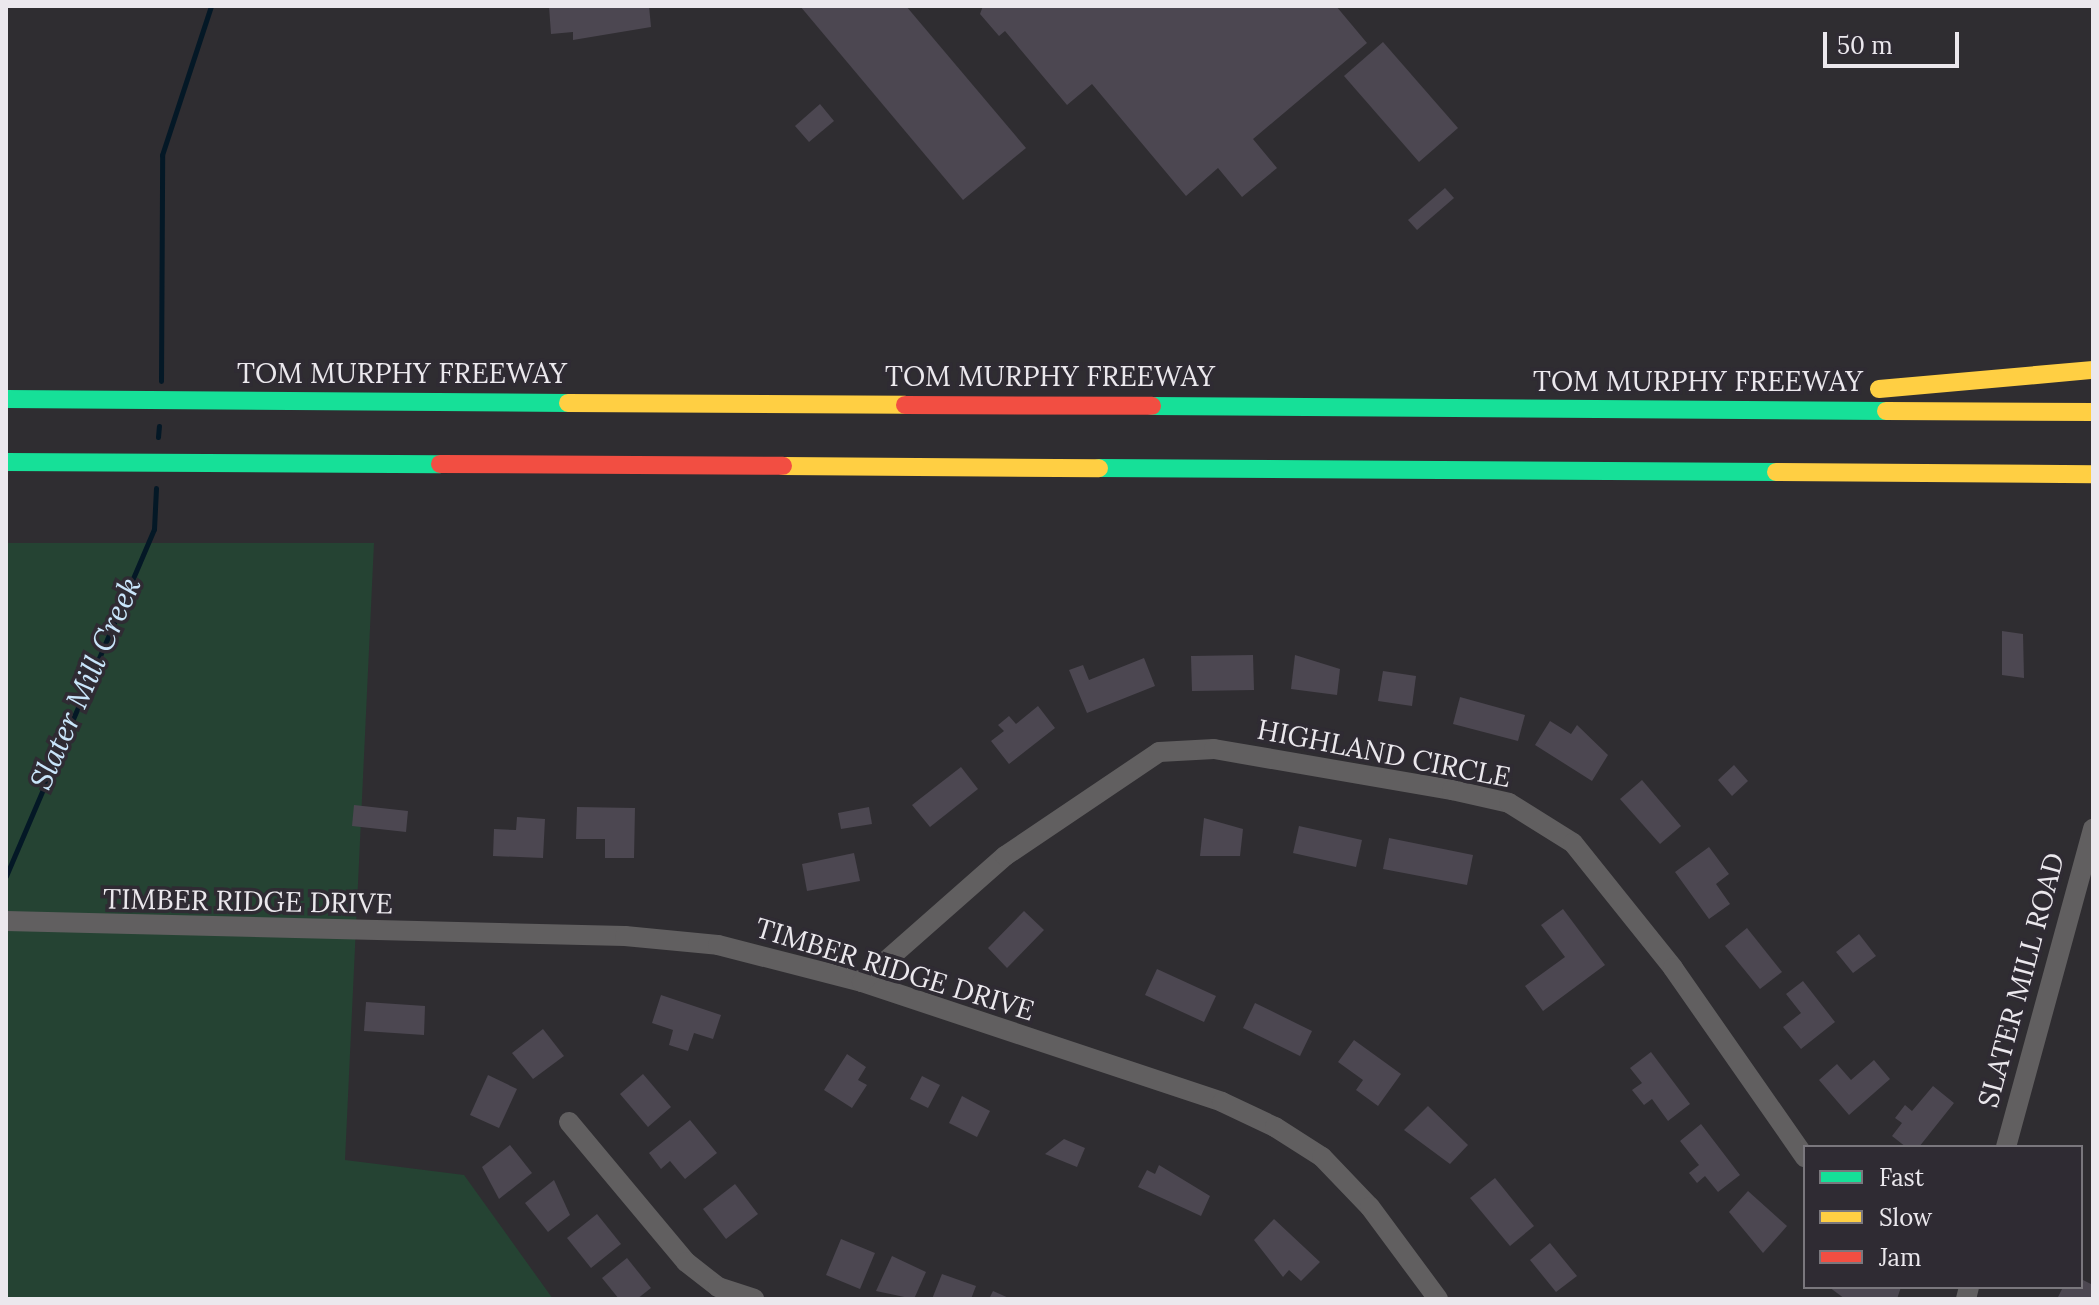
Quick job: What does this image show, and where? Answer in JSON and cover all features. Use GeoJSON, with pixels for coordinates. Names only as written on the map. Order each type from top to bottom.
{"type":"FeatureCollection","features":[{"type":"Feature","properties":{"kind":"highway"},"geometry":{"type":"LineString","coordinates":[[1625,409],[2093,370]]}},
{"type":"Feature","properties":{"kind":"highway","name":"TOM MURPHY FREEWAY"},"geometry":{"type":"LineString","coordinates":[[6,399],[2093,412]]}},
{"type":"Feature","properties":{"kind":"highway"},"geometry":{"type":"LineString","coordinates":[[6,462],[2093,474]]}},
{"type":"Feature","properties":{"kind":"street","name":"HIGHLAND CIRCLE"},"geometry":{"type":"LineString","coordinates":[[862,982],[1005,856],[1159,752],[1214,749],[1452,790],[1509,803],[1573,843],[1673,968],[1803,1154]]}},
{"type":"Feature","properties":{"kind":"street","name":"SLATER MILL ROAD"},"geometry":{"type":"LineString","coordinates":[[2007,1145],[2093,829]]}},
{"type":"Feature","properties":{"kind":"street","name":"TIMBER RIDGE DRIVE"},"geometry":{"type":"LineString","coordinates":[[6,921],[625,936],[718,945],[862,982],[1222,1102],[1275,1127],[1322,1157],[1361,1197],[1438,1299]]}},
{"type":"Feature","properties":{"kind":"street"},"geometry":{"type":"LineString","coordinates":[[569,1122],[686,1262],[718,1287],[754,1299]]}},
{"type":"Feature","properties":{"kind":"green space"},"geometry":{"type":"Polygon","coordinates":[[[6,543],[374,543],[345,1160],[464,1175],[553,1299],[6,1299],[6,543]]]}},
{"type":"Feature","properties":{"kind":"building"},"geometry":{"type":"Polygon","coordinates":[[[549,6],[649,6],[651,27],[573,40],[573,32],[551,34],[549,6]]]}},
{"type":"Feature","properties":{"kind":"building"},"geometry":{"type":"Polygon","coordinates":[[[800,6],[906,6],[1026,148],[963,200],[800,6]]]}},
{"type":"Feature","properties":{"kind":"building"},"geometry":{"type":"Polygon","coordinates":[[[983,6],[1336,6],[1367,43],[1253,139],[1277,168],[1242,197],[1218,168],[1186,196],[1092,84],[1067,105],[1005,31],[999,36],[980,14],[983,6]]]}},
{"type":"Feature","properties":{"kind":"building"},"geometry":{"type":"Polygon","coordinates":[[[1383,42],[1458,128],[1419,162],[1344,76],[1383,42]]]}},
{"type":"Feature","properties":{"kind":"building"},"geometry":{"type":"Polygon","coordinates":[[[820,104],[834,121],[809,142],[795,126],[820,104]]]}},
{"type":"Feature","properties":{"kind":"building"},"geometry":{"type":"Polygon","coordinates":[[[1445,188],[1454,198],[1417,230],[1408,220],[1445,188]]]}},
{"type":"Feature","properties":{"kind":"building"},"geometry":{"type":"Polygon","coordinates":[[[2002,631],[2023,634],[2024,678],[2002,675],[2002,631]]]}},
{"type":"Feature","properties":{"kind":"building"},"geometry":{"type":"Polygon","coordinates":[[[1253,655],[1254,690],[1192,691],[1191,656],[1253,655]]]}},
{"type":"Feature","properties":{"kind":"building"},"geometry":{"type":"Polygon","coordinates":[[[1295,655],[1340,669],[1337,695],[1291,689],[1295,655]]]}},
{"type":"Feature","properties":{"kind":"building"},"geometry":{"type":"Polygon","coordinates":[[[1144,658],[1155,686],[1087,713],[1069,670],[1083,665],[1089,680],[1144,658]]]}},
{"type":"Feature","properties":{"kind":"building"},"geometry":{"type":"Polygon","coordinates":[[[1383,671],[1416,676],[1412,706],[1378,701],[1383,671]]]}},
{"type":"Feature","properties":{"kind":"building"},"geometry":{"type":"Polygon","coordinates":[[[1460,697],[1525,715],[1518,741],[1453,724],[1460,697]]]}},
{"type":"Feature","properties":{"kind":"building"},"geometry":{"type":"Polygon","coordinates":[[[1038,706],[1055,728],[1009,764],[991,741],[1004,731],[998,725],[1009,716],[1016,724],[1038,706]]]}},
{"type":"Feature","properties":{"kind":"building"},"geometry":{"type":"Polygon","coordinates":[[[1550,721],[1571,734],[1577,725],[1608,755],[1592,781],[1535,745],[1550,721]]]}},
{"type":"Feature","properties":{"kind":"building"},"geometry":{"type":"Polygon","coordinates":[[[1734,765],[1748,781],[1732,796],[1718,780],[1734,765]]]}},
{"type":"Feature","properties":{"kind":"building"},"geometry":{"type":"Polygon","coordinates":[[[961,767],[978,789],[930,827],[912,805],[961,767]]]}},
{"type":"Feature","properties":{"kind":"building"},"geometry":{"type":"Polygon","coordinates":[[[1642,780],[1681,826],[1660,844],[1620,799],[1642,780]]]}},
{"type":"Feature","properties":{"kind":"building"},"geometry":{"type":"Polygon","coordinates":[[[354,805],[408,811],[406,832],[352,826],[354,805]]]}},
{"type":"Feature","properties":{"kind":"building"},"geometry":{"type":"Polygon","coordinates":[[[577,807],[635,808],[634,858],[605,858],[605,839],[576,839],[577,807]]]}},
{"type":"Feature","properties":{"kind":"building"},"geometry":{"type":"Polygon","coordinates":[[[869,807],[872,824],[841,829],[838,813],[869,807]]]}},
{"type":"Feature","properties":{"kind":"building"},"geometry":{"type":"Polygon","coordinates":[[[517,817],[545,819],[543,858],[493,856],[494,829],[516,830],[517,817]]]}},
{"type":"Feature","properties":{"kind":"building"},"geometry":{"type":"Polygon","coordinates":[[[1204,818],[1243,829],[1240,856],[1200,856],[1204,818]]]}},
{"type":"Feature","properties":{"kind":"building"},"geometry":{"type":"Polygon","coordinates":[[[1299,826],[1362,840],[1356,867],[1293,853],[1299,826]]]}},
{"type":"Feature","properties":{"kind":"building"},"geometry":{"type":"Polygon","coordinates":[[[1389,838],[1473,855],[1467,885],[1383,869],[1389,838]]]}},
{"type":"Feature","properties":{"kind":"building"},"geometry":{"type":"Polygon","coordinates":[[[1709,847],[1729,874],[1716,884],[1730,904],[1709,919],[1675,872],[1709,847]]]}},
{"type":"Feature","properties":{"kind":"building"},"geometry":{"type":"Polygon","coordinates":[[[854,853],[860,881],[807,891],[802,864],[854,853]]]}},
{"type":"Feature","properties":{"kind":"building"},"geometry":{"type":"Polygon","coordinates":[[[1563,909],[1605,965],[1543,1011],[1525,986],[1565,957],[1541,925],[1563,909]]]}},
{"type":"Feature","properties":{"kind":"building"},"geometry":{"type":"Polygon","coordinates":[[[1024,911],[1044,930],[1007,968],[988,948],[1024,911]]]}},
{"type":"Feature","properties":{"kind":"building"},"geometry":{"type":"Polygon","coordinates":[[[1747,928],[1782,972],[1760,989],[1725,946],[1747,928]]]}},
{"type":"Feature","properties":{"kind":"building"},"geometry":{"type":"Polygon","coordinates":[[[1859,934],[1876,956],[1853,973],[1836,952],[1859,934]]]}},
{"type":"Feature","properties":{"kind":"building"},"geometry":{"type":"Polygon","coordinates":[[[1157,969],[1216,996],[1204,1022],[1145,995],[1157,969]]]}},
{"type":"Feature","properties":{"kind":"building"},"geometry":{"type":"Polygon","coordinates":[[[1803,981],[1835,1022],[1801,1049],[1783,1027],[1801,1013],[1786,994],[1803,981]]]}},
{"type":"Feature","properties":{"kind":"building"},"geometry":{"type":"Polygon","coordinates":[[[661,995],[721,1015],[713,1039],[694,1033],[688,1051],[669,1045],[673,1030],[652,1023],[661,995]]]}},
{"type":"Feature","properties":{"kind":"building"},"geometry":{"type":"Polygon","coordinates":[[[366,1002],[425,1006],[424,1035],[364,1031],[366,1002]]]}},
{"type":"Feature","properties":{"kind":"building"},"geometry":{"type":"Polygon","coordinates":[[[1255,1003],[1312,1031],[1300,1056],[1243,1028],[1255,1003]]]}},
{"type":"Feature","properties":{"kind":"building"},"geometry":{"type":"Polygon","coordinates":[[[543,1029],[564,1056],[533,1079],[512,1053],[543,1029]]]}},
{"type":"Feature","properties":{"kind":"building"},"geometry":{"type":"Polygon","coordinates":[[[1354,1040],[1401,1074],[1378,1106],[1356,1090],[1363,1080],[1338,1062],[1354,1040]]]}},
{"type":"Feature","properties":{"kind":"building"},"geometry":{"type":"Polygon","coordinates":[[[1651,1052],[1690,1104],[1668,1121],[1652,1099],[1644,1105],[1632,1090],[1642,1083],[1630,1068],[1651,1052]]]}},
{"type":"Feature","properties":{"kind":"building"},"geometry":{"type":"Polygon","coordinates":[[[847,1054],[866,1067],[858,1080],[867,1085],[852,1108],[824,1090],[847,1054]]]}},
{"type":"Feature","properties":{"kind":"building"},"geometry":{"type":"Polygon","coordinates":[[[1874,1060],[1890,1079],[1849,1115],[1819,1080],[1837,1064],[1851,1080],[1874,1060]]]}},
{"type":"Feature","properties":{"kind":"building"},"geometry":{"type":"Polygon","coordinates":[[[643,1074],[671,1107],[648,1127],[620,1094],[643,1074]]]}},
{"type":"Feature","properties":{"kind":"building"},"geometry":{"type":"Polygon","coordinates":[[[488,1075],[517,1089],[499,1128],[470,1115],[488,1075]]]}},
{"type":"Feature","properties":{"kind":"building"},"geometry":{"type":"Polygon","coordinates":[[[922,1076],[940,1085],[928,1108],[910,1099],[922,1076]]]}},
{"type":"Feature","properties":{"kind":"building"},"geometry":{"type":"Polygon","coordinates":[[[1933,1086],[1954,1103],[1921,1145],[1903,1145],[1892,1136],[1902,1123],[1895,1118],[1905,1105],[1912,1111],[1933,1086]]]}},
{"type":"Feature","properties":{"kind":"building"},"geometry":{"type":"Polygon","coordinates":[[[962,1096],[990,1111],[977,1137],[949,1123],[962,1096]]]}},
{"type":"Feature","properties":{"kind":"building"},"geometry":{"type":"Polygon","coordinates":[[[1428,1106],[1468,1145],[1450,1164],[1404,1130],[1428,1106]]]}},
{"type":"Feature","properties":{"kind":"building"},"geometry":{"type":"Polygon","coordinates":[[[690,1120],[717,1153],[685,1179],[670,1161],[661,1169],[649,1153],[690,1120]]]}},
{"type":"Feature","properties":{"kind":"building"},"geometry":{"type":"Polygon","coordinates":[[[1701,1124],[1740,1175],[1718,1192],[1705,1176],[1697,1183],[1689,1173],[1699,1165],[1680,1141],[1701,1124]]]}},
{"type":"Feature","properties":{"kind":"building"},"geometry":{"type":"Polygon","coordinates":[[[1064,1139],[1085,1148],[1077,1167],[1045,1154],[1064,1139]]]}},
{"type":"Feature","properties":{"kind":"building"},"geometry":{"type":"Polygon","coordinates":[[[510,1145],[532,1173],[499,1199],[482,1167],[510,1145]]]}},
{"type":"Feature","properties":{"kind":"building"},"geometry":{"type":"Polygon","coordinates":[[[1159,1165],[1210,1196],[1201,1216],[1138,1187],[1147,1170],[1155,1174],[1159,1165]]]}},
{"type":"Feature","properties":{"kind":"building"},"geometry":{"type":"Polygon","coordinates":[[[1495,1178],[1534,1226],[1510,1246],[1470,1198],[1495,1178]]]}},
{"type":"Feature","properties":{"kind":"building"},"geometry":{"type":"Polygon","coordinates":[[[554,1180],[570,1215],[548,1232],[525,1203],[554,1180]]]}},
{"type":"Feature","properties":{"kind":"building"},"geometry":{"type":"Polygon","coordinates":[[[735,1184],[758,1214],[726,1239],[703,1209],[735,1184]]]}},
{"type":"Feature","properties":{"kind":"building"},"geometry":{"type":"Polygon","coordinates":[[[1748,1191],[1787,1226],[1763,1253],[1729,1212],[1748,1191]]]}},
{"type":"Feature","properties":{"kind":"building"},"geometry":{"type":"Polygon","coordinates":[[[597,1214],[621,1244],[591,1268],[567,1238],[597,1214]]]}},
{"type":"Feature","properties":{"kind":"building"},"geometry":{"type":"Polygon","coordinates":[[[1274,1219],[1320,1262],[1301,1281],[1289,1270],[1283,1277],[1254,1240],[1274,1219]]]}},
{"type":"Feature","properties":{"kind":"building"},"geometry":{"type":"Polygon","coordinates":[[[841,1239],[875,1253],[860,1289],[826,1275],[841,1239]]]}},
{"type":"Feature","properties":{"kind":"building"},"geometry":{"type":"Polygon","coordinates":[[[1550,1243],[1577,1276],[1556,1292],[1530,1260],[1550,1243]]]}},
{"type":"Feature","properties":{"kind":"building"},"geometry":{"type":"Polygon","coordinates":[[[892,1256],[926,1272],[914,1299],[876,1291],[892,1256]]]}},
{"type":"Feature","properties":{"kind":"building"},"geometry":{"type":"Polygon","coordinates":[[[627,1258],[651,1288],[637,1299],[619,1299],[602,1278],[627,1258]]]}},
{"type":"Feature","properties":{"kind":"building"},"geometry":{"type":"Polygon","coordinates":[[[942,1274],[976,1286],[971,1299],[932,1299],[942,1274]]]}},
{"type":"Feature","properties":{"kind":"building"},"geometry":{"type":"Polygon","coordinates":[[[2083,1280],[2093,1285],[2092,1299],[2057,1299],[2062,1289],[2083,1289],[2083,1280]]]}},
{"type":"Feature","properties":{"kind":"building"},"geometry":{"type":"Polygon","coordinates":[[[1832,1289],[1900,1289],[1897,1299],[1845,1299],[1832,1289]]]}},
{"type":"Feature","properties":{"kind":"building"},"geometry":{"type":"Polygon","coordinates":[[[993,1291],[1011,1299],[989,1299],[993,1291]]]}},
{"type":"Feature","properties":{"kind":"waterway","name":"Slater Mill Creek"},"geometry":{"type":"LineString","coordinates":[[161,381],[162,155],[211,6]]}},
{"type":"Feature","properties":{"kind":"waterway","name":"Slater Mill Creek"},"geometry":{"type":"LineString","coordinates":[[158,437],[159,426]]}},
{"type":"Feature","properties":{"kind":"waterway","name":"Slater Mill Creek"},"geometry":{"type":"LineString","coordinates":[[6,876],[154,529],[156,488]]}},
{"type":"Feature","properties":{"kind":"traffic: fast"},"geometry":{"type":"LineString","coordinates":[[6,399],[568,403]]}},
{"type":"Feature","properties":{"kind":"traffic: fast"},"geometry":{"type":"LineString","coordinates":[[1152,406],[1886,411]]}},
{"type":"Feature","properties":{"kind":"traffic: fast"},"geometry":{"type":"LineString","coordinates":[[6,462],[440,464]]}},
{"type":"Feature","properties":{"kind":"traffic: fast"},"geometry":{"type":"LineString","coordinates":[[1099,468],[1776,472]]}},
{"type":"Feature","properties":{"kind":"traffic: slow"},"geometry":{"type":"LineString","coordinates":[[1879,389],[2093,370]]}},
{"type":"Feature","properties":{"kind":"traffic: slow"},"geometry":{"type":"LineString","coordinates":[[568,403],[905,405]]}},
{"type":"Feature","properties":{"kind":"traffic: slow"},"geometry":{"type":"LineString","coordinates":[[1886,411],[2093,412]]}},
{"type":"Feature","properties":{"kind":"traffic: slow"},"geometry":{"type":"LineString","coordinates":[[783,466],[1099,468]]}},
{"type":"Feature","properties":{"kind":"traffic: slow"},"geometry":{"type":"LineString","coordinates":[[1776,472],[2093,474]]}},
{"type":"Feature","properties":{"kind":"traffic: jam"},"geometry":{"type":"LineString","coordinates":[[905,405],[1152,406]]}},
{"type":"Feature","properties":{"kind":"traffic: jam"},"geometry":{"type":"LineString","coordinates":[[440,464],[783,466]]}}]}
